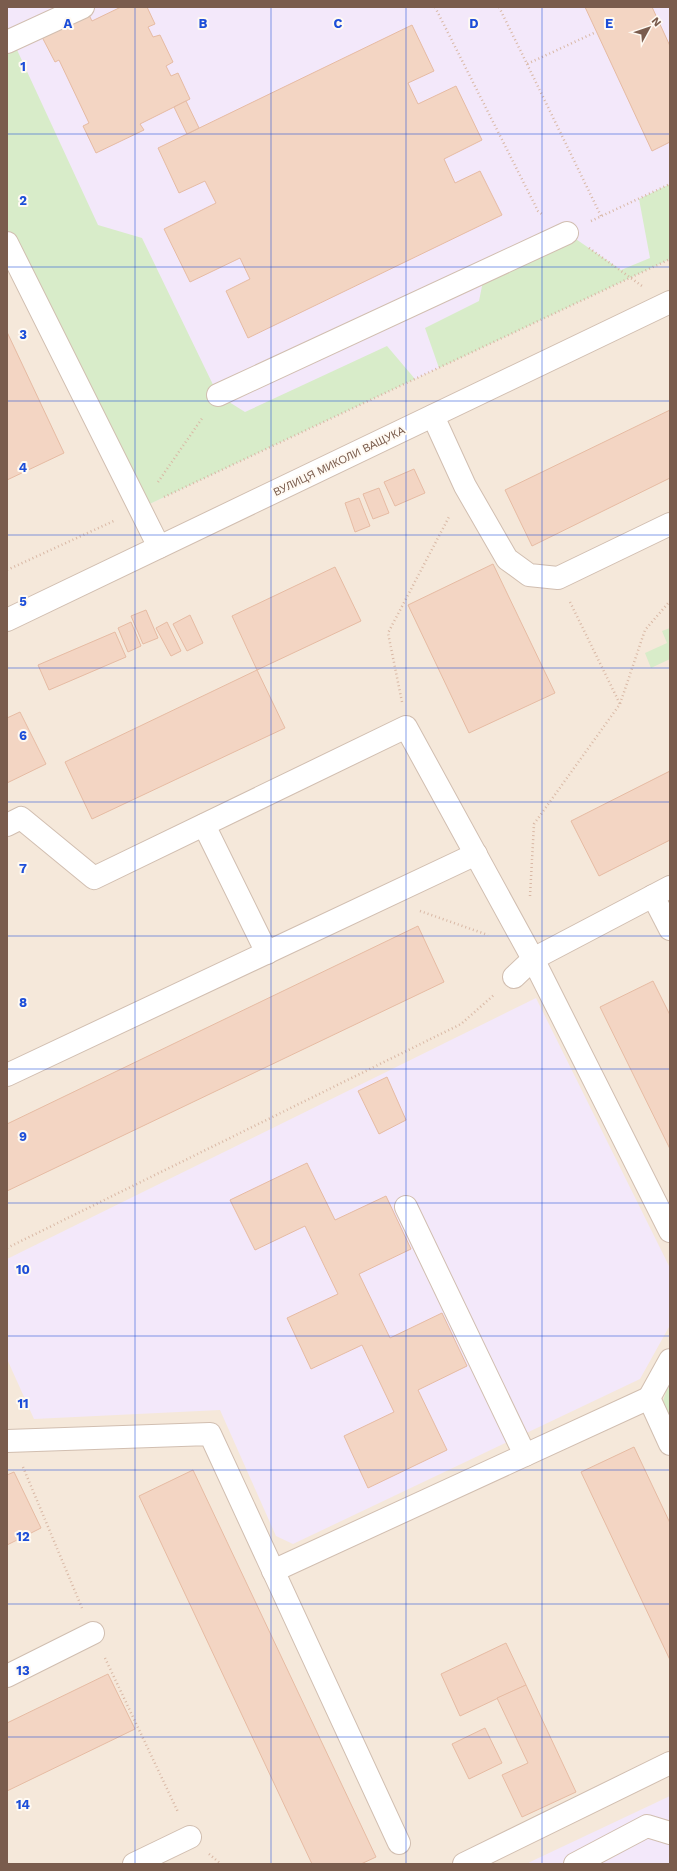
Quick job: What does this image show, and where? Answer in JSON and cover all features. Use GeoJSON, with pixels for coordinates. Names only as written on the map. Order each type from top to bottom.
{"type":"FeatureCollection","features":[{"type":"Feature","properties":{"kind":"street"},"geometry":{"type":"LineString","coordinates":[[7,42],[83,7]]}},
{"type":"Feature","properties":{"kind":"street"},"geometry":{"type":"LineString","coordinates":[[218,395],[567,233]]}},
{"type":"Feature","properties":{"kind":"street"},"geometry":{"type":"LineString","coordinates":[[7,243],[159,547]]}},
{"type":"Feature","properties":{"kind":"street","name":"ВУЛИЦЯ МИКОЛИ ВАЩУКА"},"geometry":{"type":"LineString","coordinates":[[7,620],[668,303]]}},
{"type":"Feature","properties":{"kind":"street"},"geometry":{"type":"LineString","coordinates":[[433,416],[465,486],[507,559],[529,575],[558,578],[670,524]]}},
{"type":"Feature","properties":{"kind":"street"},"geometry":{"type":"LineString","coordinates":[[7,825],[21,818],[94,878],[406,726],[531,954],[670,1232]]}},
{"type":"Feature","properties":{"kind":"street"},"geometry":{"type":"LineString","coordinates":[[204,825],[267,953]]}},
{"type":"Feature","properties":{"kind":"street"},"geometry":{"type":"LineString","coordinates":[[7,1075],[476,854]]}},
{"type":"Feature","properties":{"kind":"street"},"geometry":{"type":"LineString","coordinates":[[514,977],[531,954],[661,892],[670,929]]}},
{"type":"Feature","properties":{"kind":"street"},"geometry":{"type":"LineString","coordinates":[[406,1207],[525,1455]]}},
{"type":"Feature","properties":{"kind":"street"},"geometry":{"type":"LineString","coordinates":[[273,1571],[648,1398],[670,1360]]}},
{"type":"Feature","properties":{"kind":"street"},"geometry":{"type":"LineString","coordinates":[[648,1398],[670,1444]]}},
{"type":"Feature","properties":{"kind":"street"},"geometry":{"type":"LineString","coordinates":[[7,1441],[210,1434],[399,1843]]}},
{"type":"Feature","properties":{"kind":"street"},"geometry":{"type":"LineString","coordinates":[[7,1676],[93,1634]]}},
{"type":"Feature","properties":{"kind":"street"},"geometry":{"type":"LineString","coordinates":[[464,1864],[670,1763]]}},
{"type":"Feature","properties":{"kind":"street"},"geometry":{"type":"LineString","coordinates":[[575,1864],[647,1826],[670,1833]]}},
{"type":"Feature","properties":{"kind":"street"},"geometry":{"type":"LineString","coordinates":[[134,1864],[190,1837]]}},
{"type":"Feature","properties":{"kind":"path"},"geometry":{"type":"LineString","coordinates":[[435,7],[538,211],[567,233],[668,303]]}},
{"type":"Feature","properties":{"kind":"path"},"geometry":{"type":"LineString","coordinates":[[499,7],[601,216]]}},
{"type":"Feature","properties":{"kind":"path"},"geometry":{"type":"LineString","coordinates":[[527,64],[596,32]]}},
{"type":"Feature","properties":{"kind":"path"},"geometry":{"type":"LineString","coordinates":[[567,233],[670,184]]}},
{"type":"Feature","properties":{"kind":"path"},"geometry":{"type":"LineString","coordinates":[[7,570],[670,259]]}},
{"type":"Feature","properties":{"kind":"path"},"geometry":{"type":"LineString","coordinates":[[139,509],[218,395]]}},
{"type":"Feature","properties":{"kind":"path"},"geometry":{"type":"LineString","coordinates":[[406,726],[388,633],[465,486]]}},
{"type":"Feature","properties":{"kind":"path"},"geometry":{"type":"LineString","coordinates":[[558,578],[620,704]]}},
{"type":"Feature","properties":{"kind":"path"},"geometry":{"type":"LineString","coordinates":[[530,902],[534,824],[620,704],[645,630],[670,601]]}},
{"type":"Feature","properties":{"kind":"path"},"geometry":{"type":"LineString","coordinates":[[384,898],[531,954]]}},
{"type":"Feature","properties":{"kind":"path"},"geometry":{"type":"LineString","coordinates":[[7,1248],[461,1024],[514,977]]}},
{"type":"Feature","properties":{"kind":"shaded area"},"geometry":{"type":"Polygon","coordinates":[[[7,7],[670,7],[670,1864],[7,1864],[7,7]]]}},
{"type":"Feature","properties":{"kind":"shaded area"},"geometry":{"type":"Polygon","coordinates":[[[7,7],[670,7],[670,259],[139,509],[7,241],[7,7]]]}},
{"type":"Feature","properties":{"kind":"shaded area"},"geometry":{"type":"Polygon","coordinates":[[[536,998],[670,1268],[670,1325],[640,1379],[293,1544],[276,1536],[220,1410],[34,1419],[7,1359],[7,1259],[536,998]]]}},
{"type":"Feature","properties":{"kind":"shaded area"},"geometry":{"type":"Polygon","coordinates":[[[670,1796],[670,1864],[527,1864],[530,1862],[670,1796]]]}},
{"type":"Feature","properties":{"kind":"green space"},"geometry":{"type":"Polygon","coordinates":[[[12,39],[98,225],[142,238],[218,395],[245,412],[387,346],[415,379],[139,509],[7,243],[7,42],[12,39]]]}},
{"type":"Feature","properties":{"kind":"green space"},"geometry":{"type":"Polygon","coordinates":[[[670,184],[670,259],[439,368],[425,328],[479,301],[485,271],[567,233],[621,270],[650,258],[639,199],[670,184]]]}},
{"type":"Feature","properties":{"kind":"green space"},"geometry":{"type":"Polygon","coordinates":[[[670,628],[670,659],[651,668],[645,653],[667,643],[662,631],[670,628]]]}},
{"type":"Feature","properties":{"kind":"green space"},"geometry":{"type":"Polygon","coordinates":[[[670,1380],[670,1417],[663,1401],[670,1380]]]}},
{"type":"Feature","properties":{"kind":"building"},"geometry":{"type":"Polygon","coordinates":[[[121,7],[147,7],[155,24],[148,27],[153,37],[160,35],[173,62],[166,66],[171,76],[178,73],[190,99],[140,124],[144,130],[96,153],[83,126],[89,123],[59,60],[55,62],[42,37],[89,15],[92,21],[121,7]]]}},
{"type":"Feature","properties":{"kind":"building"},"geometry":{"type":"Polygon","coordinates":[[[585,7],[652,7],[670,46],[670,142],[652,151],[585,7]]]}},
{"type":"Feature","properties":{"kind":"building"},"geometry":{"type":"Polygon","coordinates":[[[412,25],[434,71],[408,83],[418,104],[456,86],[482,140],[444,159],[455,183],[480,171],[502,215],[248,338],[226,291],[250,279],[240,258],[190,282],[164,229],[216,203],[205,181],[179,193],[158,148],[412,25]]]}},
{"type":"Feature","properties":{"kind":"building"},"geometry":{"type":"Polygon","coordinates":[[[186,101],[199,128],[187,134],[174,107],[186,101]]]}},
{"type":"Feature","properties":{"kind":"building"},"geometry":{"type":"Polygon","coordinates":[[[7,332],[64,453],[7,480],[7,332]]]}},
{"type":"Feature","properties":{"kind":"building"},"geometry":{"type":"Polygon","coordinates":[[[670,410],[670,478],[532,546],[505,490],[670,410]]]}},
{"type":"Feature","properties":{"kind":"building"},"geometry":{"type":"Polygon","coordinates":[[[414,469],[425,493],[395,506],[384,482],[414,469]]]}},
{"type":"Feature","properties":{"kind":"building"},"geometry":{"type":"Polygon","coordinates":[[[379,488],[389,513],[373,519],[363,494],[379,488]]]}},
{"type":"Feature","properties":{"kind":"building"},"geometry":{"type":"Polygon","coordinates":[[[359,498],[370,526],[355,532],[345,503],[359,498]]]}},
{"type":"Feature","properties":{"kind":"building"},"geometry":{"type":"Polygon","coordinates":[[[493,564],[555,693],[469,733],[408,605],[493,564]]]}},
{"type":"Feature","properties":{"kind":"building"},"geometry":{"type":"Polygon","coordinates":[[[335,567],[361,621],[257,670],[232,616],[335,567]]]}},
{"type":"Feature","properties":{"kind":"building"},"geometry":{"type":"Polygon","coordinates":[[[146,610],[158,638],[143,644],[131,616],[146,610]]]}},
{"type":"Feature","properties":{"kind":"building"},"geometry":{"type":"Polygon","coordinates":[[[190,615],[203,643],[187,651],[173,624],[190,615]]]}},
{"type":"Feature","properties":{"kind":"building"},"geometry":{"type":"Polygon","coordinates":[[[131,622],[141,646],[128,652],[118,628],[131,622]]]}},
{"type":"Feature","properties":{"kind":"building"},"geometry":{"type":"Polygon","coordinates":[[[167,622],[181,651],[171,656],[156,628],[167,622]]]}},
{"type":"Feature","properties":{"kind":"building"},"geometry":{"type":"Polygon","coordinates":[[[115,632],[126,657],[49,690],[38,665],[115,632]]]}},
{"type":"Feature","properties":{"kind":"building"},"geometry":{"type":"Polygon","coordinates":[[[257,670],[285,728],[92,819],[65,762],[257,670]]]}},
{"type":"Feature","properties":{"kind":"building"},"geometry":{"type":"Polygon","coordinates":[[[20,712],[46,764],[7,783],[7,718],[20,712]]]}},
{"type":"Feature","properties":{"kind":"building"},"geometry":{"type":"Polygon","coordinates":[[[670,771],[670,840],[599,876],[571,821],[670,771]]]}},
{"type":"Feature","properties":{"kind":"building"},"geometry":{"type":"Polygon","coordinates":[[[418,926],[444,982],[7,1191],[7,1124],[418,926]]]}},
{"type":"Feature","properties":{"kind":"building"},"geometry":{"type":"Polygon","coordinates":[[[653,981],[670,1015],[670,1149],[600,1007],[653,981]]]}},
{"type":"Feature","properties":{"kind":"building"},"geometry":{"type":"Polygon","coordinates":[[[387,1077],[406,1120],[379,1134],[358,1091],[387,1077]]]}},
{"type":"Feature","properties":{"kind":"building"},"geometry":{"type":"Polygon","coordinates":[[[307,1163],[335,1220],[386,1196],[411,1249],[359,1274],[390,1338],[442,1313],[467,1366],[418,1390],[447,1450],[368,1488],[344,1436],[394,1412],[362,1345],[311,1369],[287,1318],[338,1294],[305,1226],[255,1250],[230,1200],[307,1163]]]}},
{"type":"Feature","properties":{"kind":"building"},"geometry":{"type":"Polygon","coordinates":[[[634,1447],[670,1523],[670,1660],[581,1472],[634,1447]]]}},
{"type":"Feature","properties":{"kind":"building"},"geometry":{"type":"Polygon","coordinates":[[[193,1470],[376,1857],[361,1864],[312,1864],[139,1496],[193,1470]]]}},
{"type":"Feature","properties":{"kind":"building"},"geometry":{"type":"Polygon","coordinates":[[[14,1472],[41,1528],[7,1545],[7,1475],[14,1472]]]}},
{"type":"Feature","properties":{"kind":"building"},"geometry":{"type":"Polygon","coordinates":[[[506,1643],[526,1685],[460,1716],[441,1674],[506,1643]]]}},
{"type":"Feature","properties":{"kind":"building"},"geometry":{"type":"Polygon","coordinates":[[[108,1674],[135,1729],[7,1791],[7,1723],[108,1674]]]}},
{"type":"Feature","properties":{"kind":"building"},"geometry":{"type":"Polygon","coordinates":[[[526,1685],[576,1792],[522,1817],[502,1775],[528,1763],[497,1698],[526,1685]]]}},
{"type":"Feature","properties":{"kind":"building"},"geometry":{"type":"Polygon","coordinates":[[[485,1728],[502,1763],[469,1779],[452,1744],[485,1728]]]}}]}
